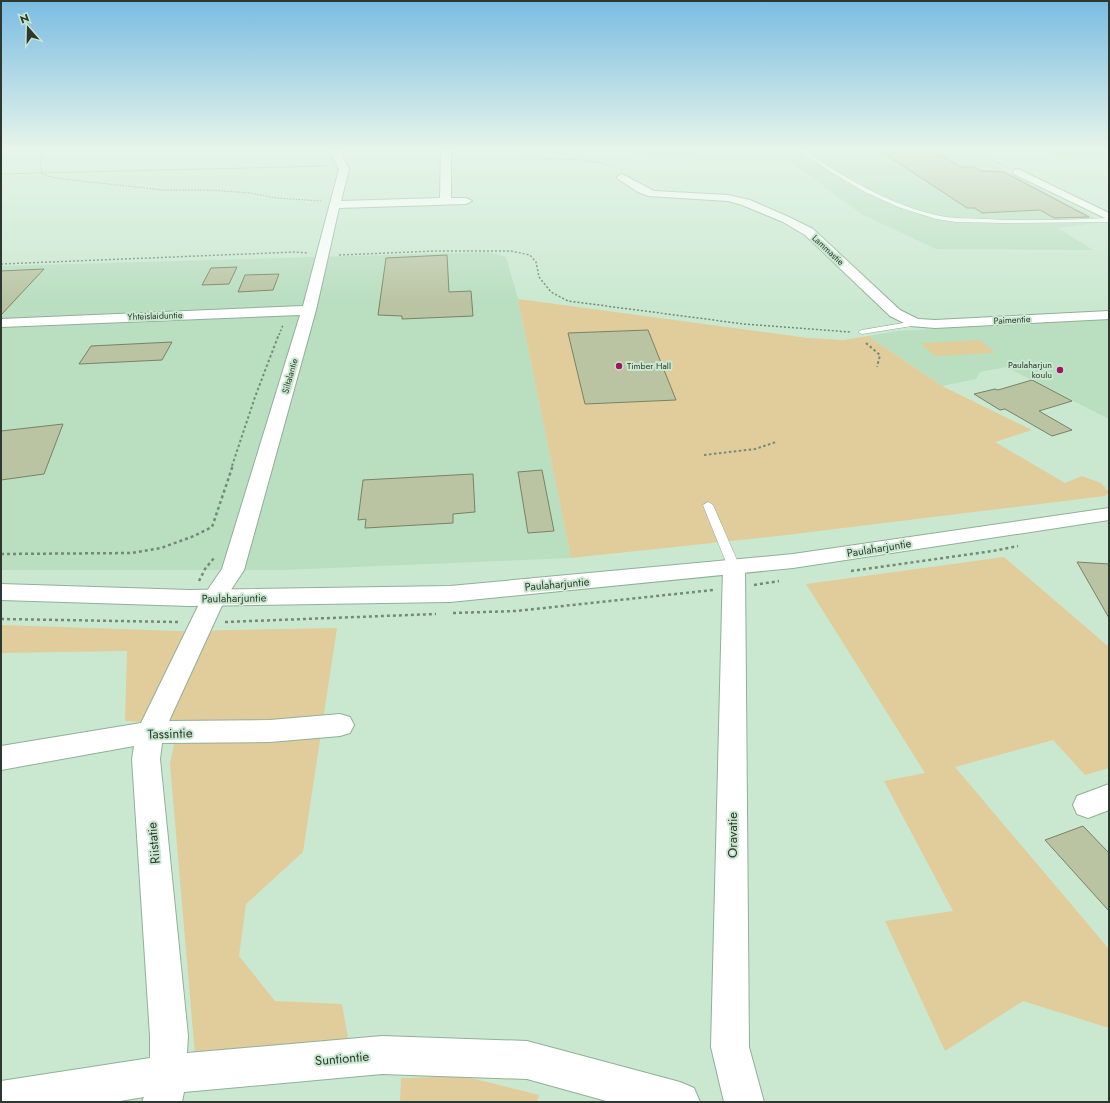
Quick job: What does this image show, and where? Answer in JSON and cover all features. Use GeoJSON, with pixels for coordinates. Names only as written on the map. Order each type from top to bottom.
{"type":"FeatureCollection","features":[{"type":"Feature","properties":{"kind":"street"},"geometry":{"type":"LineString","coordinates":[[330,203],[456,201]]}},
{"type":"Feature","properties":{"kind":"street","name":"Lammastie"},"geometry":{"type":"LineString","coordinates":[[744,201],[787,220],[809,232],[895,313],[915,323]]}},
{"type":"Feature","properties":{"kind":"street"},"geometry":{"type":"LineString","coordinates":[[1078,201],[1109,217]]}},
{"type":"Feature","properties":{"kind":"street","name":"Siltalantie"},"geometry":{"type":"LineString","coordinates":[[214,598],[233,570],[309,310],[315,254],[330,203]]}},
{"type":"Feature","properties":{"kind":"street","name":"Yhteislaiduntie"},"geometry":{"type":"LineString","coordinates":[[1,323],[309,310]]}},
{"type":"Feature","properties":{"kind":"street","name":"Paimentie"},"geometry":{"type":"LineString","coordinates":[[915,323],[935,324],[1109,315]]}},
{"type":"Feature","properties":{"kind":"street","name":"Paulaharjuntie"},"geometry":{"type":"LineString","coordinates":[[1,592],[214,598],[450,594],[793,561],[1109,514]]}},
{"type":"Feature","properties":{"kind":"street","name":"Oravatie"},"geometry":{"type":"LineString","coordinates":[[734,567],[730,1047],[744,1102]]}},
{"type":"Feature","properties":{"kind":"street","name":"Riistatie"},"geometry":{"type":"LineString","coordinates":[[165,1088],[169,1036],[146,759],[150,732],[214,598]]}},
{"type":"Feature","properties":{"kind":"street","name":"Tassintie"},"geometry":{"type":"LineString","coordinates":[[1,758],[150,732],[270,730],[340,725]]}},
{"type":"Feature","properties":{"kind":"street","name":"Suntiontie"},"geometry":{"type":"LineString","coordinates":[[1,1101],[165,1088],[382,1055],[527,1060],[680,1102]]}},
{"type":"Feature","properties":{"kind":"lane"},"geometry":{"type":"LineString","coordinates":[[890,201],[936,217],[955,220],[1042,223],[1109,220]]}},
{"type":"Feature","properties":{"kind":"lane"},"geometry":{"type":"LineString","coordinates":[[862,332],[915,323]]}},
{"type":"Feature","properties":{"kind":"lane"},"geometry":{"type":"LineString","coordinates":[[708,505],[734,567]]}},
{"type":"Feature","properties":{"kind":"path"},"geometry":{"type":"LineString","coordinates":[[314,201],[330,203]]}},
{"type":"Feature","properties":{"kind":"path"},"geometry":{"type":"LineString","coordinates":[[1,264],[295,252],[315,254],[511,251],[530,255],[536,262],[540,277],[551,292],[568,300],[694,317],[815,330],[862,332],[859,335],[880,355],[877,367]]}},
{"type":"Feature","properties":{"kind":"path"},"geometry":{"type":"LineString","coordinates":[[305,260],[315,254]]}},
{"type":"Feature","properties":{"kind":"path"},"geometry":{"type":"LineString","coordinates":[[1,554],[132,553],[161,548],[194,536],[212,527],[255,397],[288,310]]}},
{"type":"Feature","properties":{"kind":"path"},"geometry":{"type":"LineString","coordinates":[[704,455],[755,449],[776,442]]}},
{"type":"Feature","properties":{"kind":"shaded area"},"geometry":{"type":"Polygon","coordinates":[[[844,201],[1064,201],[1103,222],[1058,228],[1093,250],[936,249],[863,215],[844,201]]]}},
{"type":"Feature","properties":{"kind":"shaded area"},"geometry":{"type":"Polygon","coordinates":[[[489,252],[506,257],[518,299],[571,558],[282,570],[1,570],[1,266],[489,252]]]}},
{"type":"Feature","properties":{"kind":"shaded area"},"geometry":{"type":"Polygon","coordinates":[[[518,299],[808,338],[844,340],[868,336],[942,386],[1032,430],[995,442],[1065,483],[1082,476],[1101,483],[1109,492],[1105,496],[778,536],[571,558],[518,299]]]}},
{"type":"Feature","properties":{"kind":"shaded area","name":"Paulaharjun koulu"},"geometry":{"type":"Polygon","coordinates":[[[1109,319],[1109,419],[1006,367],[980,372],[976,379],[942,386],[868,336],[898,331],[1109,319]]]}},
{"type":"Feature","properties":{"kind":"shaded area"},"geometry":{"type":"Polygon","coordinates":[[[980,340],[995,353],[934,356],[921,343],[980,340]]]}},
{"type":"Feature","properties":{"kind":"shaded area"},"geometry":{"type":"Polygon","coordinates":[[[1004,557],[1109,647],[1109,768],[1085,775],[1053,740],[955,767],[1109,949],[1109,1028],[1023,1001],[945,1051],[885,921],[953,911],[884,781],[925,773],[806,584],[1004,557]]]}},
{"type":"Feature","properties":{"kind":"shaded area"},"geometry":{"type":"Polygon","coordinates":[[[1,625],[181,631],[337,628],[303,852],[246,904],[239,956],[275,1001],[342,1004],[349,1043],[195,1055],[170,764],[178,724],[125,721],[127,651],[1,653],[1,625]]]}},
{"type":"Feature","properties":{"kind":"shaded area"},"geometry":{"type":"Polygon","coordinates":[[[463,1076],[539,1095],[537,1102],[400,1102],[401,1078],[463,1076]]]}},
{"type":"Feature","properties":{"kind":"building"},"geometry":{"type":"Polygon","coordinates":[[[957,201],[1060,201],[1089,217],[1054,218],[1040,210],[982,213],[975,208],[967,208],[957,201]]]}},
{"type":"Feature","properties":{"kind":"building"},"geometry":{"type":"Polygon","coordinates":[[[447,255],[449,292],[471,291],[473,316],[402,319],[402,316],[378,315],[386,258],[447,255]]]}},
{"type":"Feature","properties":{"kind":"building"},"geometry":{"type":"Polygon","coordinates":[[[237,267],[229,284],[202,285],[211,268],[237,267]]]}},
{"type":"Feature","properties":{"kind":"building"},"geometry":{"type":"Polygon","coordinates":[[[44,269],[1,315],[1,271],[44,269]]]}},
{"type":"Feature","properties":{"kind":"building"},"geometry":{"type":"Polygon","coordinates":[[[279,274],[273,290],[238,292],[245,275],[279,274]]]}},
{"type":"Feature","properties":{"kind":"building","name":"Timber Hall"},"geometry":{"type":"Polygon","coordinates":[[[648,330],[676,400],[585,404],[568,333],[648,330]]]}},
{"type":"Feature","properties":{"kind":"building"},"geometry":{"type":"Polygon","coordinates":[[[172,342],[162,360],[79,364],[91,346],[172,342]]]}},
{"type":"Feature","properties":{"kind":"building"},"geometry":{"type":"Polygon","coordinates":[[[1032,380],[1072,401],[1039,411],[1072,430],[1052,436],[1005,409],[1000,410],[974,394],[995,389],[998,390],[1032,380]]]}},
{"type":"Feature","properties":{"kind":"building"},"geometry":{"type":"Polygon","coordinates":[[[63,424],[44,474],[1,480],[1,431],[63,424]]]}},
{"type":"Feature","properties":{"kind":"building"},"geometry":{"type":"Polygon","coordinates":[[[542,470],[554,531],[528,533],[518,472],[542,470]]]}},
{"type":"Feature","properties":{"kind":"building"},"geometry":{"type":"Polygon","coordinates":[[[473,474],[475,512],[453,514],[453,523],[365,528],[366,519],[358,520],[363,480],[473,474]]]}},
{"type":"Feature","properties":{"kind":"building"},"geometry":{"type":"Polygon","coordinates":[[[1077,562],[1109,564],[1109,618],[1077,562]]]}},
{"type":"Feature","properties":{"kind":"building"},"geometry":{"type":"Polygon","coordinates":[[[1083,826],[1109,853],[1109,911],[1045,840],[1083,826]]]}},
{"type":"Feature","properties":{"kind":"place","name":"Timber Hall"},"geometry":{"type":"Point","coordinates":[619,366]}},
{"type":"Feature","properties":{"kind":"place","name":"Paulaharjun koulu"},"geometry":{"type":"Point","coordinates":[1060,370]}}]}
